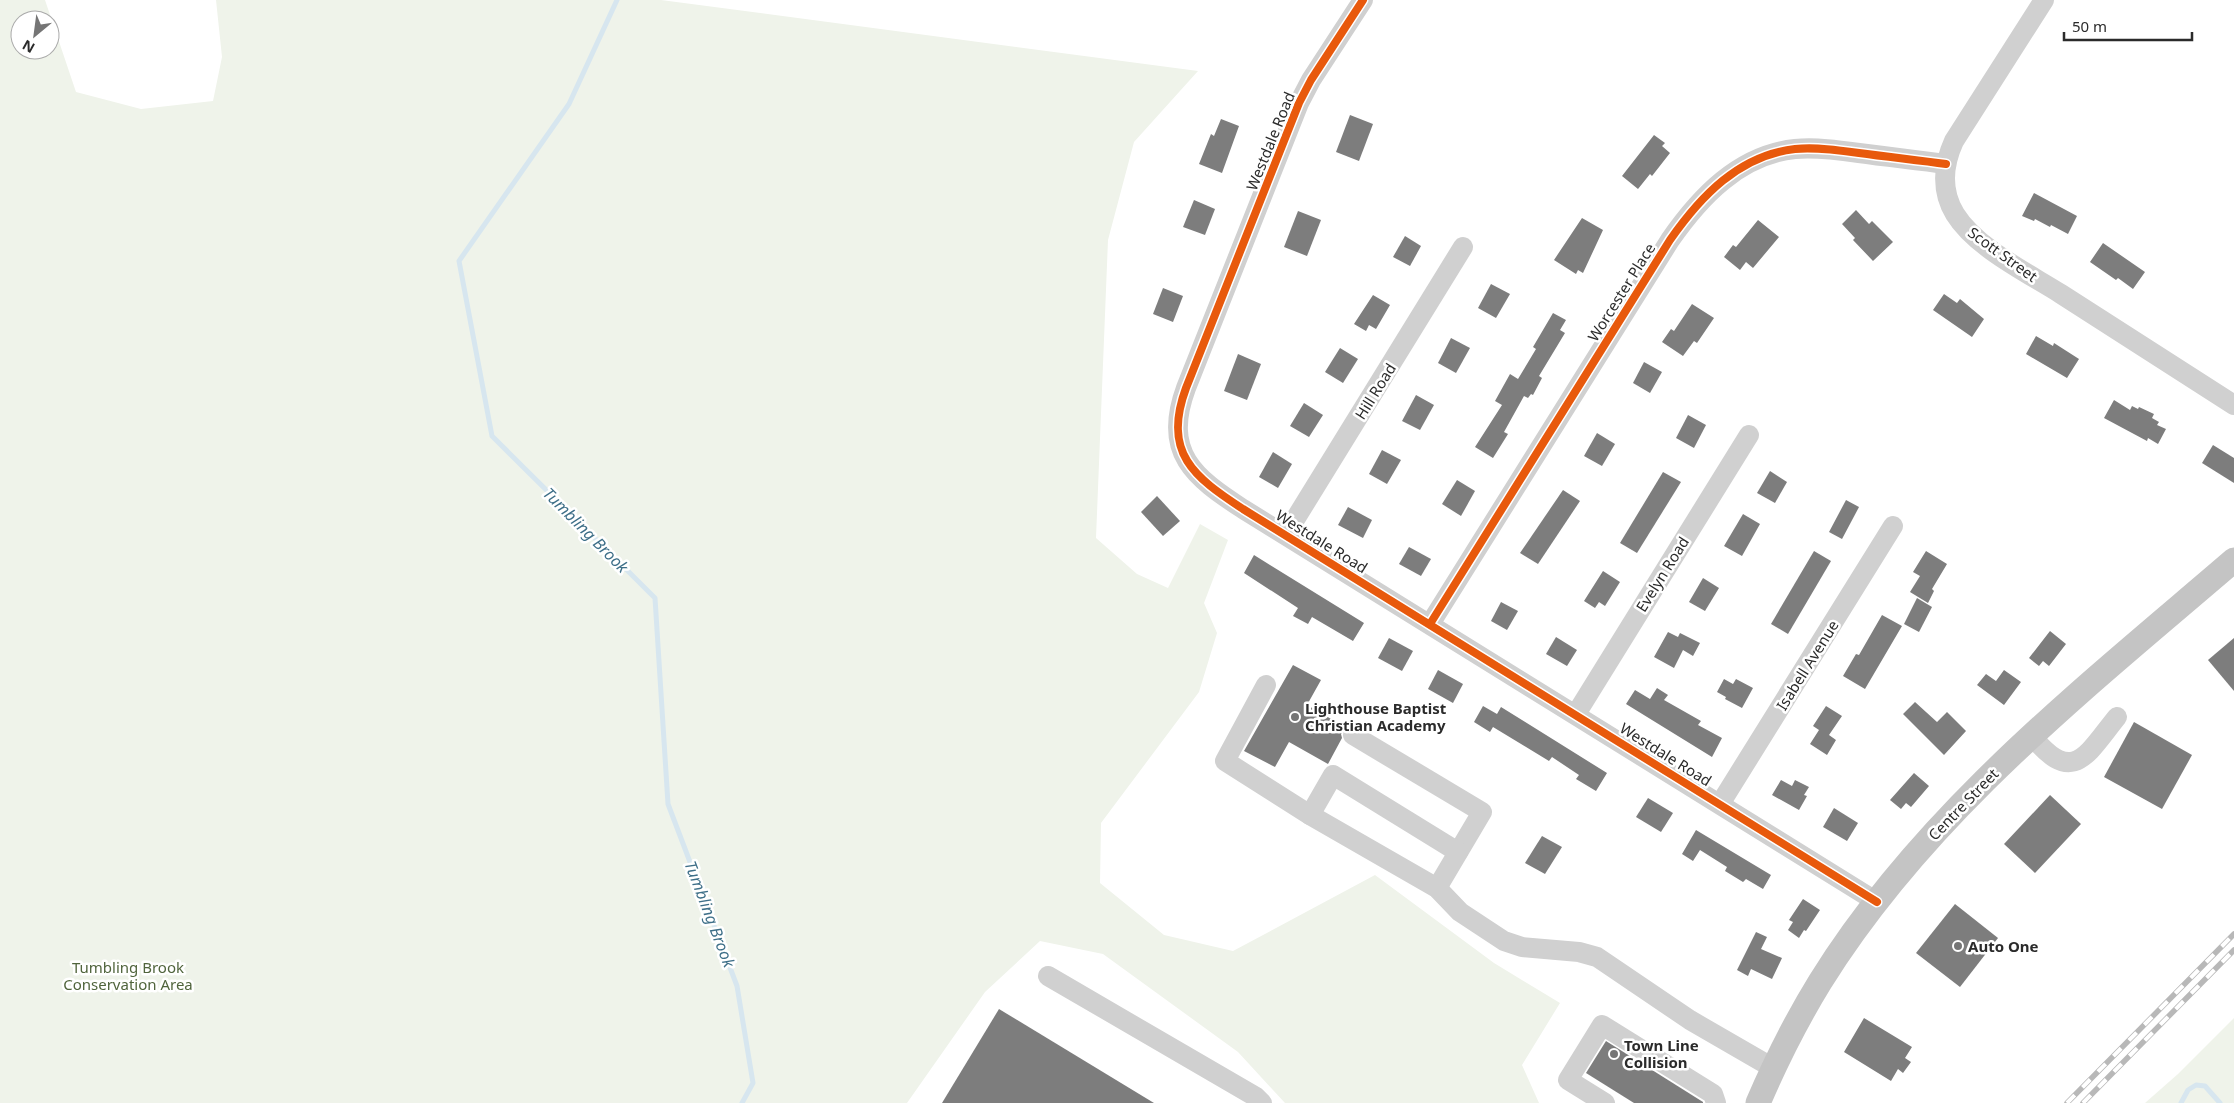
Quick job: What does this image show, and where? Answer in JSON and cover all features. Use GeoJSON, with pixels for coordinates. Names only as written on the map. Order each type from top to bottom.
{"type":"FeatureCollection","features":[{"type":"Feature","properties":{"kind":"main road","name":"Centre Street"},"geometry":{"type":"LineString","coordinates":[[1758,1103],[1773,1068],[1820,982],[1877,902],[1967,799],[2032,736],[2120,656],[2234,560]]}},
{"type":"Feature","properties":{"kind":"street","name":"Westdale Road"},"geometry":{"type":"LineString","coordinates":[[1363,0],[1311,80],[1299,103],[1186,388],[1178,414],[1180,446],[1193,472],[1222,494],[1877,902]]}},
{"type":"Feature","properties":{"kind":"street","name":"Scott Street"},"geometry":{"type":"LineString","coordinates":[[2043,0],[1954,141],[1944,175],[1948,199],[1955,214],[1970,232],[2015,265],[2234,406]]}},
{"type":"Feature","properties":{"kind":"street","name":"Worcester Place"},"geometry":{"type":"LineString","coordinates":[[1430,624],[1670,240],[1688,214],[1712,188],[1741,168],[1766,156],[1795,149],[1828,149],[1946,164]]}},
{"type":"Feature","properties":{"kind":"street","name":"Hill Road"},"geometry":{"type":"LineString","coordinates":[[1286,534],[1463,247]]}},
{"type":"Feature","properties":{"kind":"street","name":"Evelyn Road"},"geometry":{"type":"LineString","coordinates":[[1576,714],[1749,435]]}},
{"type":"Feature","properties":{"kind":"street","name":"Isabell Avenue"},"geometry":{"type":"LineString","coordinates":[[1720,804],[1893,526]]}},
{"type":"Feature","properties":{"kind":"street"},"geometry":{"type":"LineString","coordinates":[[1266,685],[1225,761],[1310,814],[1437,888],[1460,912],[1504,941],[1522,947],[1570,951],[1597,957],[1690,1020],[1773,1068]]}},
{"type":"Feature","properties":{"kind":"street"},"geometry":{"type":"LineString","coordinates":[[2032,736],[2046,754],[2059,761],[2073,762],[2085,757],[2117,717]]}},
{"type":"Feature","properties":{"kind":"street"},"geometry":{"type":"LineString","coordinates":[[1353,736],[1482,812],[1437,888]]}},
{"type":"Feature","properties":{"kind":"street"},"geometry":{"type":"LineString","coordinates":[[1310,814],[1333,775],[1458,852]]}},
{"type":"Feature","properties":{"kind":"street"},"geometry":{"type":"LineString","coordinates":[[1048,976],[1256,1097],[1262,1103]]}},
{"type":"Feature","properties":{"kind":"street"},"geometry":{"type":"LineString","coordinates":[[1605,1103],[1568,1080],[1602,1025],[1713,1094],[1716,1103]]}},
{"type":"Feature","properties":{"kind":"green space","name":"Tumbling Brook Conservation Area"},"geometry":{"type":"Polygon","coordinates":[[[0,0],[45,0],[48,10],[10,10],[10,60],[60,60],[60,45],[76,92],[141,109],[213,101],[222,57],[216,0],[661,0],[1198,71],[1134,142],[1108,240],[1096,538],[1137,574],[1168,588],[1200,524],[1228,540],[1204,603],[1217,633],[1199,692],[1101,823],[1100,883],[1164,935],[1233,951],[1375,875],[1494,963],[1560,1003],[1522,1065],[1539,1103],[1285,1103],[1238,1052],[1103,954],[1040,941],[985,992],[907,1103],[0,1103],[0,0]]]}},
{"type":"Feature","properties":{"kind":"green space"},"geometry":{"type":"Polygon","coordinates":[[[2234,1018],[2234,1103],[2145,1103],[2178,1074],[2234,1018]]]}},
{"type":"Feature","properties":{"kind":"building"},"geometry":{"type":"Polygon","coordinates":[[[1350,115],[1373,124],[1359,161],[1336,152],[1350,115]]]}},
{"type":"Feature","properties":{"kind":"building"},"geometry":{"type":"Polygon","coordinates":[[[1221,119],[1239,126],[1222,173],[1199,164],[1211,134],[1214,136],[1221,119]]]}},
{"type":"Feature","properties":{"kind":"building"},"geometry":{"type":"Polygon","coordinates":[[[1654,135],[1665,143],[1662,146],[1670,153],[1652,176],[1650,174],[1638,189],[1622,176],[1654,135]]]}},
{"type":"Feature","properties":{"kind":"building"},"geometry":{"type":"Polygon","coordinates":[[[2034,193],[2077,216],[2068,234],[2051,225],[2050,227],[2035,219],[2034,221],[2022,216],[2034,193]]]}},
{"type":"Feature","properties":{"kind":"building"},"geometry":{"type":"Polygon","coordinates":[[[1194,200],[1215,209],[1205,235],[1183,227],[1194,200]]]}},
{"type":"Feature","properties":{"kind":"building"},"geometry":{"type":"Polygon","coordinates":[[[1856,210],[1869,224],[1872,221],[1893,242],[1873,261],[1853,240],[1855,238],[1842,224],[1856,210]]]}},
{"type":"Feature","properties":{"kind":"building"},"geometry":{"type":"Polygon","coordinates":[[[1298,211],[1321,220],[1307,256],[1284,247],[1298,211]]]}},
{"type":"Feature","properties":{"kind":"building"},"geometry":{"type":"Polygon","coordinates":[[[1582,218],[1603,230],[1583,273],[1578,270],[1576,274],[1554,260],[1582,218]]]}},
{"type":"Feature","properties":{"kind":"building"},"geometry":{"type":"Polygon","coordinates":[[[1758,220],[1779,237],[1753,268],[1746,262],[1740,270],[1724,257],[1733,245],[1736,247],[1758,220]]]}},
{"type":"Feature","properties":{"kind":"building"},"geometry":{"type":"Polygon","coordinates":[[[1405,236],[1421,246],[1410,266],[1393,257],[1405,236]]]}},
{"type":"Feature","properties":{"kind":"building"},"geometry":{"type":"Polygon","coordinates":[[[2103,243],[2145,272],[2133,289],[2090,262],[2103,243]]]}},
{"type":"Feature","properties":{"kind":"building"},"geometry":{"type":"Polygon","coordinates":[[[1491,284],[1510,294],[1496,318],[1478,308],[1491,284]]]}},
{"type":"Feature","properties":{"kind":"building"},"geometry":{"type":"Polygon","coordinates":[[[1163,288],[1183,296],[1173,322],[1153,314],[1163,288]]]}},
{"type":"Feature","properties":{"kind":"building"},"geometry":{"type":"Polygon","coordinates":[[[1944,294],[1957,303],[1960,299],[1984,319],[1972,337],[1933,310],[1944,294]]]}},
{"type":"Feature","properties":{"kind":"building"},"geometry":{"type":"Polygon","coordinates":[[[1373,295],[1390,305],[1376,329],[1369,325],[1366,331],[1354,324],[1373,295]]]}},
{"type":"Feature","properties":{"kind":"building"},"geometry":{"type":"Polygon","coordinates":[[[1692,304],[1714,318],[1697,343],[1694,341],[1683,356],[1662,342],[1671,329],[1674,331],[1692,304]]]}},
{"type":"Feature","properties":{"kind":"building"},"geometry":{"type":"Polygon","coordinates":[[[1553,313],[1566,320],[1560,330],[1565,333],[1539,376],[1542,378],[1533,395],[1531,394],[1528,398],[1524,396],[1504,432],[1508,434],[1493,458],[1475,447],[1502,405],[1495,401],[1510,374],[1518,379],[1536,349],[1533,347],[1553,313]]]}},
{"type":"Feature","properties":{"kind":"building"},"geometry":{"type":"Polygon","coordinates":[[[2036,336],[2053,346],[2054,343],[2079,359],[2067,378],[2026,354],[2036,336]]]}},
{"type":"Feature","properties":{"kind":"building"},"geometry":{"type":"Polygon","coordinates":[[[1451,338],[1470,348],[1456,373],[1438,363],[1451,338]]]}},
{"type":"Feature","properties":{"kind":"building"},"geometry":{"type":"Polygon","coordinates":[[[1340,348],[1358,359],[1343,383],[1325,372],[1340,348]]]}},
{"type":"Feature","properties":{"kind":"building"},"geometry":{"type":"Polygon","coordinates":[[[1238,354],[1261,364],[1247,400],[1224,391],[1238,354]]]}},
{"type":"Feature","properties":{"kind":"building"},"geometry":{"type":"Polygon","coordinates":[[[1644,362],[1662,372],[1650,393],[1633,383],[1644,362]]]}},
{"type":"Feature","properties":{"kind":"building"},"geometry":{"type":"Polygon","coordinates":[[[1416,395],[1434,405],[1420,430],[1402,421],[1416,395]]]}},
{"type":"Feature","properties":{"kind":"building"},"geometry":{"type":"Polygon","coordinates":[[[2114,400],[2130,410],[2132,406],[2138,409],[2139,407],[2154,414],[2152,418],[2159,422],[2157,425],[2166,429],[2158,444],[2148,438],[2147,441],[2104,418],[2114,400]]]}},
{"type":"Feature","properties":{"kind":"building"},"geometry":{"type":"Polygon","coordinates":[[[1304,403],[1323,415],[1309,437],[1290,426],[1304,403]]]}},
{"type":"Feature","properties":{"kind":"building"},"geometry":{"type":"Polygon","coordinates":[[[1688,415],[1706,425],[1694,448],[1676,438],[1688,415]]]}},
{"type":"Feature","properties":{"kind":"building"},"geometry":{"type":"Polygon","coordinates":[[[1597,433],[1615,444],[1602,466],[1584,456],[1597,433]]]}},
{"type":"Feature","properties":{"kind":"building"},"geometry":{"type":"Polygon","coordinates":[[[2213,445],[2234,458],[2234,483],[2202,463],[2213,445]]]}},
{"type":"Feature","properties":{"kind":"building"},"geometry":{"type":"Polygon","coordinates":[[[1382,450],[1401,460],[1387,484],[1369,474],[1382,450]]]}},
{"type":"Feature","properties":{"kind":"building"},"geometry":{"type":"Polygon","coordinates":[[[1273,452],[1292,464],[1278,488],[1259,477],[1273,452]]]}},
{"type":"Feature","properties":{"kind":"building"},"geometry":{"type":"Polygon","coordinates":[[[1770,471],[1787,482],[1775,503],[1757,493],[1770,471]]]}},
{"type":"Feature","properties":{"kind":"building"},"geometry":{"type":"Polygon","coordinates":[[[1663,472],[1681,482],[1637,553],[1620,543],[1663,472]]]}},
{"type":"Feature","properties":{"kind":"building"},"geometry":{"type":"Polygon","coordinates":[[[1457,480],[1475,491],[1461,516],[1442,504],[1457,480]]]}},
{"type":"Feature","properties":{"kind":"building"},"geometry":{"type":"Polygon","coordinates":[[[1563,490],[1580,501],[1538,564],[1520,553],[1563,490]]]}},
{"type":"Feature","properties":{"kind":"building"},"geometry":{"type":"Polygon","coordinates":[[[1157,496],[1180,521],[1163,536],[1141,512],[1157,496]]]}},
{"type":"Feature","properties":{"kind":"building"},"geometry":{"type":"Polygon","coordinates":[[[1846,500],[1859,507],[1842,539],[1829,532],[1846,500]]]}},
{"type":"Feature","properties":{"kind":"building"},"geometry":{"type":"Polygon","coordinates":[[[1348,507],[1372,520],[1363,538],[1338,525],[1348,507]]]}},
{"type":"Feature","properties":{"kind":"building"},"geometry":{"type":"Polygon","coordinates":[[[1743,514],[1760,524],[1742,556],[1724,546],[1743,514]]]}},
{"type":"Feature","properties":{"kind":"building"},"geometry":{"type":"Polygon","coordinates":[[[1409,547],[1431,559],[1421,576],[1399,564],[1409,547]]]}},
{"type":"Feature","properties":{"kind":"building"},"geometry":{"type":"Polygon","coordinates":[[[1814,551],[1831,561],[1788,634],[1771,624],[1814,551]]]}},
{"type":"Feature","properties":{"kind":"building"},"geometry":{"type":"Polygon","coordinates":[[[1926,551],[1947,564],[1932,589],[1934,591],[1928,603],[1910,592],[1920,576],[1913,572],[1926,551]]]}},
{"type":"Feature","properties":{"kind":"building"},"geometry":{"type":"Polygon","coordinates":[[[1254,555],[1364,623],[1353,641],[1312,617],[1308,624],[1293,616],[1298,608],[1244,573],[1254,555]]]}},
{"type":"Feature","properties":{"kind":"building"},"geometry":{"type":"Polygon","coordinates":[[[1603,571],[1620,582],[1605,606],[1599,602],[1595,608],[1584,601],[1603,571]]]}},
{"type":"Feature","properties":{"kind":"building"},"geometry":{"type":"Polygon","coordinates":[[[1703,578],[1719,588],[1705,611],[1689,602],[1703,578]]]}},
{"type":"Feature","properties":{"kind":"building"},"geometry":{"type":"Polygon","coordinates":[[[1917,598],[1932,607],[1919,632],[1904,624],[1917,598]]]}},
{"type":"Feature","properties":{"kind":"building"},"geometry":{"type":"Polygon","coordinates":[[[1501,602],[1518,611],[1507,630],[1491,621],[1501,602]]]}},
{"type":"Feature","properties":{"kind":"building"},"geometry":{"type":"Polygon","coordinates":[[[1882,615],[1902,626],[1865,689],[1843,676],[1856,654],[1859,655],[1882,615]]]}},
{"type":"Feature","properties":{"kind":"building"},"geometry":{"type":"Polygon","coordinates":[[[2050,631],[2066,644],[2049,666],[2043,661],[2039,666],[2029,658],[2050,631]]]}},
{"type":"Feature","properties":{"kind":"building"},"geometry":{"type":"Polygon","coordinates":[[[1668,632],[1678,637],[1680,633],[1700,643],[1693,656],[1683,650],[1674,668],[1654,657],[1668,632]]]}},
{"type":"Feature","properties":{"kind":"building"},"geometry":{"type":"Polygon","coordinates":[[[1556,637],[1577,650],[1567,666],[1546,654],[1556,637]]]}},
{"type":"Feature","properties":{"kind":"building"},"geometry":{"type":"Polygon","coordinates":[[[1389,638],[1413,651],[1402,671],[1378,658],[1389,638]]]}},
{"type":"Feature","properties":{"kind":"building"},"geometry":{"type":"Polygon","coordinates":[[[2234,638],[2234,691],[2208,660],[2234,638]]]}},
{"type":"Feature","properties":{"kind":"building","name":"Lighthouse Baptist Christian Academy"},"geometry":{"type":"Polygon","coordinates":[[[1293,665],[1321,680],[1307,705],[1345,727],[1341,734],[1342,738],[1328,764],[1289,742],[1275,767],[1244,751],[1293,665]]]}},
{"type":"Feature","properties":{"kind":"building"},"geometry":{"type":"Polygon","coordinates":[[[1438,670],[1463,684],[1453,703],[1428,689],[1438,670]]]}},
{"type":"Feature","properties":{"kind":"building"},"geometry":{"type":"Polygon","coordinates":[[[2004,670],[2021,682],[2004,705],[1977,685],[1986,674],[1996,681],[2004,670]]]}},
{"type":"Feature","properties":{"kind":"building"},"geometry":{"type":"Polygon","coordinates":[[[1724,679],[1733,684],[1736,679],[1753,688],[1742,708],[1725,699],[1726,697],[1717,692],[1724,679]]]}},
{"type":"Feature","properties":{"kind":"building"},"geometry":{"type":"Polygon","coordinates":[[[1657,688],[1668,695],[1664,700],[1701,721],[1698,725],[1722,738],[1712,757],[1626,704],[1635,690],[1650,699],[1657,688]]]}},
{"type":"Feature","properties":{"kind":"building"},"geometry":{"type":"Polygon","coordinates":[[[1915,702],[1937,722],[1947,712],[1966,731],[1944,755],[1903,714],[1915,702]]]}},
{"type":"Feature","properties":{"kind":"building"},"geometry":{"type":"Polygon","coordinates":[[[1483,706],[1497,714],[1501,707],[1607,773],[1596,791],[1576,779],[1579,775],[1552,757],[1549,761],[1493,727],[1490,732],[1474,722],[1483,706]]]}},
{"type":"Feature","properties":{"kind":"building"},"geometry":{"type":"Polygon","coordinates":[[[1826,706],[1842,716],[1829,735],[1836,740],[1827,755],[1810,744],[1819,730],[1813,726],[1826,706]]]}},
{"type":"Feature","properties":{"kind":"building"},"geometry":{"type":"Polygon","coordinates":[[[2134,722],[2192,755],[2162,809],[2104,777],[2134,722]]]}},
{"type":"Feature","properties":{"kind":"building"},"geometry":{"type":"Polygon","coordinates":[[[1914,773],[1929,786],[1911,807],[1906,803],[1901,809],[1890,800],[1914,773]]]}},
{"type":"Feature","properties":{"kind":"building"},"geometry":{"type":"Polygon","coordinates":[[[1781,780],[1792,786],[1795,780],[1809,787],[1804,795],[1807,796],[1799,810],[1772,795],[1781,780]]]}},
{"type":"Feature","properties":{"kind":"building"},"geometry":{"type":"Polygon","coordinates":[[[2050,795],[2081,824],[2035,873],[2004,844],[2050,795]]]}},
{"type":"Feature","properties":{"kind":"building"},"geometry":{"type":"Polygon","coordinates":[[[1648,798],[1673,813],[1661,832],[1636,817],[1648,798]]]}},
{"type":"Feature","properties":{"kind":"building"},"geometry":{"type":"Polygon","coordinates":[[[1834,808],[1858,823],[1847,841],[1823,827],[1834,808]]]}},
{"type":"Feature","properties":{"kind":"building"},"geometry":{"type":"Polygon","coordinates":[[[1696,830],[1771,875],[1763,889],[1746,879],[1743,882],[1725,871],[1727,867],[1700,850],[1693,861],[1682,854],[1696,830]]]}},
{"type":"Feature","properties":{"kind":"building"},"geometry":{"type":"Polygon","coordinates":[[[1542,836],[1562,847],[1545,874],[1525,863],[1542,836]]]}},
{"type":"Feature","properties":{"kind":"building"},"geometry":{"type":"Polygon","coordinates":[[[1803,899],[1820,910],[1799,938],[1788,930],[1793,922],[1789,920],[1803,899]]]}},
{"type":"Feature","properties":{"kind":"building"},"geometry":{"type":"Polygon","coordinates":[[[1955,904],[1998,938],[1960,987],[1916,953],[1955,904]]]}},
{"type":"Feature","properties":{"kind":"building"},"geometry":{"type":"Polygon","coordinates":[[[1756,932],[1767,937],[1761,949],[1782,958],[1772,979],[1751,969],[1748,976],[1737,970],[1756,932]]]}},
{"type":"Feature","properties":{"kind":"building"},"geometry":{"type":"Polygon","coordinates":[[[999,1009],[1154,1103],[942,1103],[999,1009]]]}},
{"type":"Feature","properties":{"kind":"building"},"geometry":{"type":"Polygon","coordinates":[[[1864,1018],[1912,1047],[1905,1058],[1911,1062],[1903,1073],[1898,1069],[1891,1081],[1844,1052],[1864,1018]]]}},
{"type":"Feature","properties":{"kind":"building","name":"Town Line Collision"},"geometry":{"type":"Polygon","coordinates":[[[1606,1041],[1703,1103],[1634,1103],[1586,1073],[1606,1041]]]}},
{"type":"Feature","properties":{"kind":"waterway","name":"Tumbling Brook"},"geometry":{"type":"LineString","coordinates":[[617,0],[569,104],[459,261],[492,436],[655,598],[668,804],[737,986],[753,1083],[742,1103]]}},
{"type":"Feature","properties":{"kind":"waterway"},"geometry":{"type":"LineString","coordinates":[[2181,1103],[2188,1090],[2196,1085],[2205,1086],[2220,1103]]}},
{"type":"Feature","properties":{"kind":"railway"},"geometry":{"type":"LineString","coordinates":[[2067,1103],[2234,934]]}},
{"type":"Feature","properties":{"kind":"railway"},"geometry":{"type":"LineString","coordinates":[[2083,1103],[2234,950]]}},
{"type":"Feature","properties":{"kind":"cycle path"},"geometry":{"type":"LineString","coordinates":[[1363,0],[1311,80],[1299,103],[1186,388],[1180,411],[1178,430],[1181,446],[1187,461],[1210,486],[1243,509],[1877,902]]}},
{"type":"Feature","properties":{"kind":"cycle path"},"geometry":{"type":"LineString","coordinates":[[1430,624],[1670,240],[1694,208],[1708,194],[1739,169],[1756,160],[1775,153],[1795,149],[1835,150],[1946,164]]}},
{"type":"Feature","properties":{"kind":"place","name":"Lighthouse Baptist Christian Academy"},"geometry":{"type":"Point","coordinates":[1295,717]}},
{"type":"Feature","properties":{"kind":"place","name":"Auto One"},"geometry":{"type":"Point","coordinates":[1958,946]}},
{"type":"Feature","properties":{"kind":"place","name":"Town Line Collision"},"geometry":{"type":"Point","coordinates":[1614,1054]}}]}
